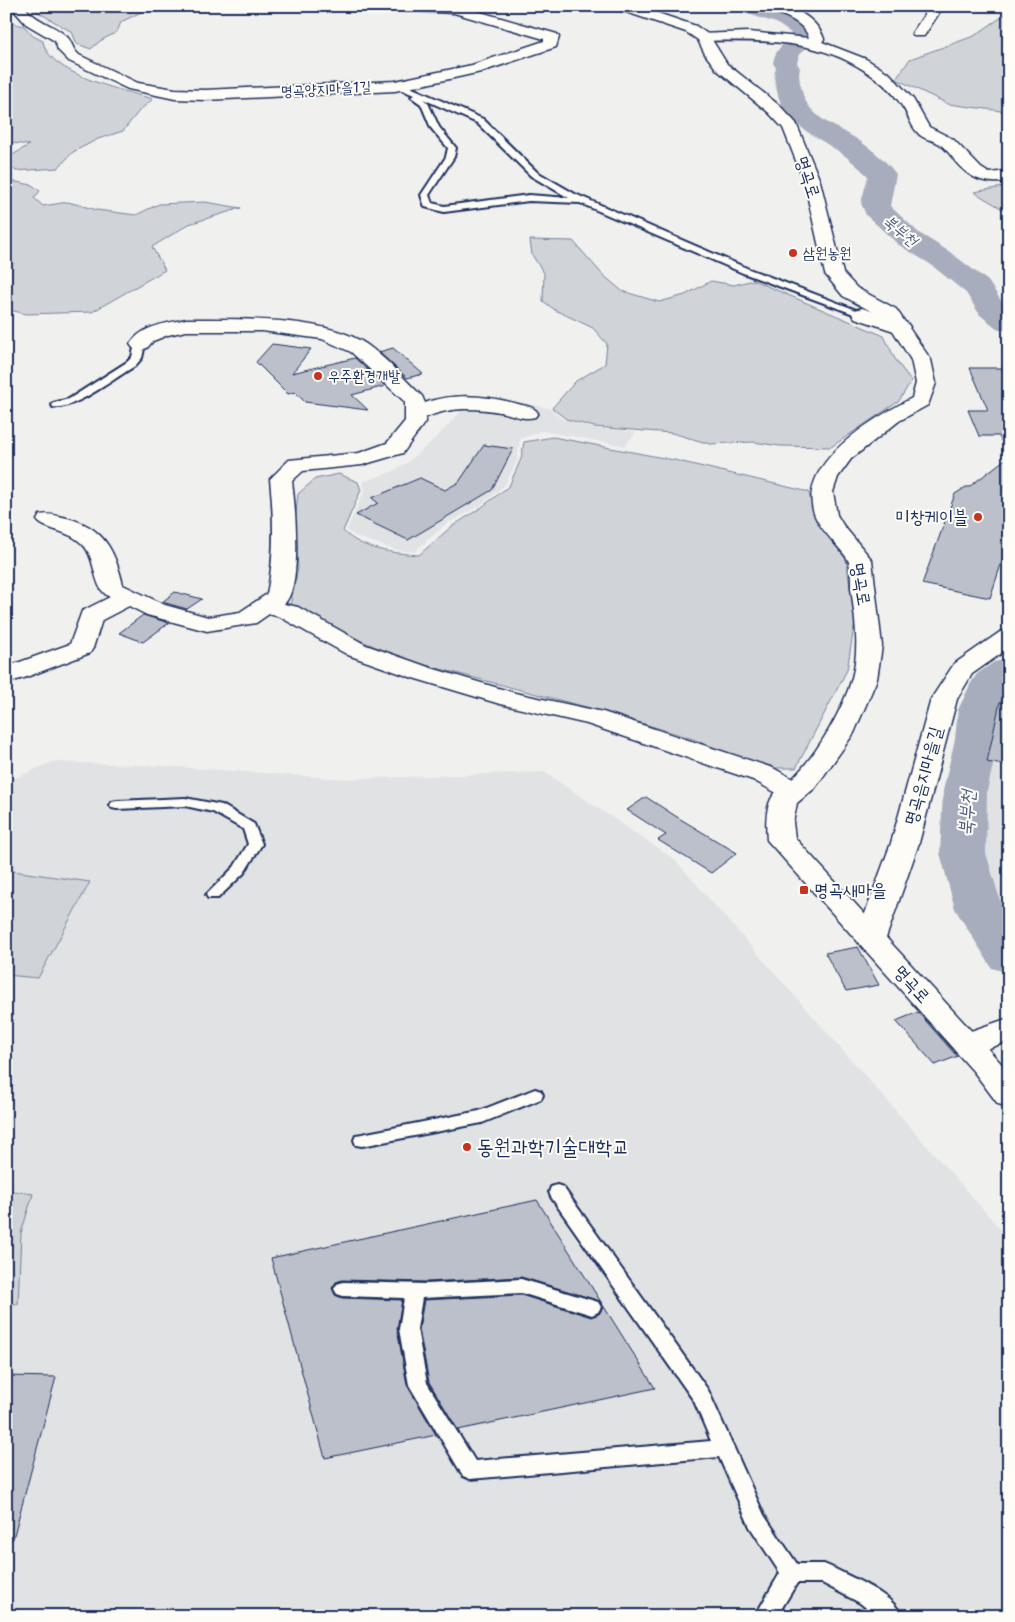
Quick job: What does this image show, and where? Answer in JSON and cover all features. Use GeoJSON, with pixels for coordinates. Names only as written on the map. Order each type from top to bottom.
{"type":"FeatureCollection","features":[{"type":"Feature","properties":{"kind":"street","name":"명곡양지마을1길"},"geometry":{"type":"LineString","coordinates":[[17,6],[20,12],[62,39],[65,50],[74,58],[127,83],[153,91],[205,95],[397,86],[476,69],[551,44],[552,38],[455,10]]}},
{"type":"Feature","properties":{"kind":"street","name":"명곡양지마을1길"},"geometry":{"type":"LineString","coordinates":[[389,6],[455,10],[481,6]]}},
{"type":"Feature","properties":{"kind":"street"},"geometry":{"type":"LineString","coordinates":[[622,6],[691,29],[704,38],[732,36],[779,39],[810,44],[849,55],[880,74],[897,89],[926,133],[946,141],[978,175],[987,178],[1009,176]]}},
{"type":"Feature","properties":{"kind":"street"},"geometry":{"type":"LineString","coordinates":[[770,6],[803,20],[817,35],[817,39],[810,44]]}},
{"type":"Feature","properties":{"kind":"street"},"geometry":{"type":"LineString","coordinates":[[919,33],[932,13],[924,6]]}},
{"type":"Feature","properties":{"kind":"street","name":"명곡로"},"geometry":{"type":"LineString","coordinates":[[704,38],[712,54],[722,67],[774,109],[790,126],[812,180],[834,274],[850,292],[889,313],[921,360],[926,383],[921,401],[892,417],[843,454],[827,477],[822,492],[826,515],[833,528],[860,560],[870,646],[864,679],[841,733],[826,756],[805,782],[784,800],[779,823],[781,840],[985,1064],[1009,1095]]}},
{"type":"Feature","properties":{"kind":"street"},"geometry":{"type":"LineString","coordinates":[[862,314],[900,327]]}},
{"type":"Feature","properties":{"kind":"street"},"geometry":{"type":"LineString","coordinates":[[48,520],[78,529],[98,546],[108,570],[112,589],[156,610],[207,624],[247,618],[278,597],[283,573],[285,524],[281,479],[297,465],[362,459],[395,448],[415,422],[415,400],[358,348],[326,334],[262,325],[186,326],[162,330],[146,337],[140,344]]}},
{"type":"Feature","properties":{"kind":"street"},"geometry":{"type":"LineString","coordinates":[[415,415],[442,404],[473,403],[512,408],[528,413]]}},
{"type":"Feature","properties":{"kind":"street"},"geometry":{"type":"LineString","coordinates":[[6,675],[81,648],[91,616],[129,597]]}},
{"type":"Feature","properties":{"kind":"street"},"geometry":{"type":"LineString","coordinates":[[265,606],[289,612],[357,650],[422,673],[510,699],[594,718],[763,774],[794,792]]}},
{"type":"Feature","properties":{"kind":"street","name":"명곡음지마을길"},"geometry":{"type":"LineString","coordinates":[[871,938],[905,843],[944,699],[963,669],[1009,638]]}},
{"type":"Feature","properties":{"kind":"street"},"geometry":{"type":"LineString","coordinates":[[967,1044],[1009,1029]]}},
{"type":"Feature","properties":{"kind":"lane"},"geometry":{"type":"LineString","coordinates":[[784,11],[810,6]]}},
{"type":"Feature","properties":{"kind":"lane"},"geometry":{"type":"LineString","coordinates":[[397,86],[424,103],[435,128],[452,148],[450,158],[425,195],[428,205],[444,209],[529,198],[588,202]]}},
{"type":"Feature","properties":{"kind":"lane"},"geometry":{"type":"LineString","coordinates":[[397,86],[480,121],[534,174],[588,202],[746,271],[862,314]]}},
{"type":"Feature","properties":{"kind":"lane"},"geometry":{"type":"LineString","coordinates":[[57,405],[73,401],[131,364],[137,358],[140,344]]}},
{"type":"Feature","properties":{"kind":"lane"},"geometry":{"type":"LineString","coordinates":[[118,805],[185,802],[217,808],[249,827],[255,844],[240,870],[213,895]]}},
{"type":"Feature","properties":{"kind":"lane"},"geometry":{"type":"LineString","coordinates":[[362,1140],[482,1117],[535,1095]]}},
{"type":"Feature","properties":{"kind":"lane"},"geometry":{"type":"LineString","coordinates":[[556,1192],[701,1396],[757,1521],[792,1573]]}},
{"type":"Feature","properties":{"kind":"lane"},"geometry":{"type":"LineString","coordinates":[[343,1289],[414,1290],[521,1286],[592,1307]]}},
{"type":"Feature","properties":{"kind":"lane"},"geometry":{"type":"LineString","coordinates":[[414,1290],[408,1329],[418,1385],[470,1470],[724,1448]]}},
{"type":"Feature","properties":{"kind":"lane"},"geometry":{"type":"LineString","coordinates":[[765,1616],[792,1573]]}},
{"type":"Feature","properties":{"kind":"lane"},"geometry":{"type":"LineString","coordinates":[[792,1573],[824,1574],[867,1596],[892,1616]]}},
{"type":"Feature","properties":{"kind":"shaded area"},"geometry":{"type":"Polygon","coordinates":[[[34,6],[153,6],[121,22],[117,32],[100,41],[91,49],[77,44],[72,32],[36,11],[34,6]]]}},
{"type":"Feature","properties":{"kind":"shaded area"},"geometry":{"type":"Polygon","coordinates":[[[1009,12],[1009,112],[948,104],[896,79],[910,59],[974,36],[1009,12]]]}},
{"type":"Feature","properties":{"kind":"shaded area"},"geometry":{"type":"Polygon","coordinates":[[[6,21],[24,26],[33,36],[43,41],[48,53],[58,63],[72,72],[107,86],[153,99],[139,111],[123,131],[98,139],[73,152],[58,168],[16,171],[6,163],[6,159],[29,145],[6,142],[6,21]]]}},
{"type":"Feature","properties":{"kind":"shaded area"},"geometry":{"type":"Polygon","coordinates":[[[6,180],[32,185],[40,191],[34,198],[43,206],[68,202],[97,210],[136,215],[159,204],[205,202],[241,208],[189,224],[152,247],[165,270],[92,312],[26,314],[6,309],[6,180]]]}},
{"type":"Feature","properties":{"kind":"shaded area"},"geometry":{"type":"Polygon","coordinates":[[[1009,186],[1009,213],[974,192],[1009,186]]]}},
{"type":"Feature","properties":{"kind":"shaded area"},"geometry":{"type":"Polygon","coordinates":[[[530,240],[573,241],[602,274],[622,291],[659,302],[685,295],[711,281],[734,285],[753,280],[884,336],[895,359],[911,381],[899,401],[831,447],[780,446],[753,442],[710,444],[672,433],[594,427],[566,419],[552,408],[576,381],[605,364],[607,344],[593,328],[555,310],[543,301],[544,273],[532,255],[530,240]]]}},
{"type":"Feature","properties":{"kind":"shaded area"},"geometry":{"type":"Polygon","coordinates":[[[523,403],[549,408],[562,419],[592,428],[636,432],[625,446],[542,431],[520,439],[517,461],[505,485],[481,505],[446,524],[414,552],[396,550],[355,536],[347,530],[365,489],[363,482],[391,472],[407,463],[439,435],[462,410],[499,413],[512,404],[523,403]]]}},
{"type":"Feature","properties":{"kind":"shaded area"},"geometry":{"type":"Polygon","coordinates":[[[553,437],[674,460],[809,492],[813,512],[829,538],[846,559],[855,621],[847,670],[796,768],[764,768],[693,739],[609,713],[406,660],[327,626],[290,606],[298,568],[295,522],[298,494],[315,479],[339,474],[358,482],[361,490],[343,531],[351,537],[378,549],[419,555],[451,527],[482,507],[509,486],[521,459],[524,442],[553,437]]]}},
{"type":"Feature","properties":{"kind":"shaded area"},"geometry":{"type":"Polygon","coordinates":[[[1009,679],[1009,939],[989,907],[973,855],[972,791],[984,741],[987,711],[998,687],[1009,679]]]}},
{"type":"Feature","properties":{"kind":"shaded area","name":"동원과학기술대학교"},"geometry":{"type":"Polygon","coordinates":[[[52,762],[164,766],[345,779],[544,772],[674,859],[1009,1239],[1009,1616],[6,1616],[6,782],[52,762]]]}},
{"type":"Feature","properties":{"kind":"shaded area"},"geometry":{"type":"Polygon","coordinates":[[[6,870],[90,882],[38,978],[6,975],[6,870]]]}},
{"type":"Feature","properties":{"kind":"shaded area"},"geometry":{"type":"Polygon","coordinates":[[[6,1190],[33,1194],[21,1233],[18,1304],[6,1303],[6,1190]]]}},
{"type":"Feature","properties":{"kind":"building"},"geometry":{"type":"Polygon","coordinates":[[[272,344],[311,349],[292,373],[355,358],[385,386],[352,395],[368,410],[305,402],[295,392],[288,394],[256,362],[272,344]]]}},
{"type":"Feature","properties":{"kind":"building"},"geometry":{"type":"Polygon","coordinates":[[[393,348],[423,374],[407,378],[379,352],[393,348]]]}},
{"type":"Feature","properties":{"kind":"building","name":"미창케이블"},"geometry":{"type":"Polygon","coordinates":[[[970,368],[1002,368],[1009,382],[1009,540],[990,598],[922,584],[955,494],[969,487],[1008,457],[999,436],[979,436],[968,410],[988,410],[970,368]]]}},
{"type":"Feature","properties":{"kind":"building"},"geometry":{"type":"Polygon","coordinates":[[[484,445],[513,449],[492,490],[408,540],[356,515],[378,503],[372,498],[420,478],[445,490],[459,482],[484,445]]]}},
{"type":"Feature","properties":{"kind":"building"},"geometry":{"type":"Polygon","coordinates":[[[175,592],[202,599],[187,609],[162,602],[175,592]]]}},
{"type":"Feature","properties":{"kind":"building"},"geometry":{"type":"Polygon","coordinates":[[[143,615],[169,623],[143,642],[119,633],[143,615]]]}},
{"type":"Feature","properties":{"kind":"building"},"geometry":{"type":"Polygon","coordinates":[[[1000,702],[1009,703],[1009,766],[987,762],[1000,702]]]}},
{"type":"Feature","properties":{"kind":"building"},"geometry":{"type":"Polygon","coordinates":[[[646,797],[737,853],[711,873],[658,840],[666,835],[627,810],[646,797]]]}},
{"type":"Feature","properties":{"kind":"building"},"geometry":{"type":"Polygon","coordinates":[[[858,947],[879,985],[846,991],[825,953],[858,947]]]}},
{"type":"Feature","properties":{"kind":"building"},"geometry":{"type":"Polygon","coordinates":[[[918,1012],[958,1056],[935,1065],[896,1021],[918,1012]]]}},
{"type":"Feature","properties":{"kind":"building"},"geometry":{"type":"Polygon","coordinates":[[[537,1200],[655,1388],[458,1430],[429,1382],[419,1329],[424,1300],[521,1295],[591,1317],[599,1314],[603,1308],[600,1301],[521,1277],[427,1282],[342,1280],[336,1282],[332,1288],[335,1295],[342,1298],[402,1300],[397,1329],[407,1385],[436,1435],[325,1458],[271,1258],[537,1200]]]}},
{"type":"Feature","properties":{"kind":"building"},"geometry":{"type":"Polygon","coordinates":[[[6,1376],[56,1377],[13,1539],[6,1538],[6,1376]]]}},
{"type":"Feature","properties":{"kind":"waterway","name":"북부천"},"geometry":{"type":"LineString","coordinates":[[747,6],[785,18],[803,32],[797,44],[787,52],[785,63],[788,68],[786,77],[791,98],[795,107],[809,122],[851,147],[882,174],[875,203],[876,209],[909,239],[940,258],[977,287],[991,308],[1009,322]]}},
{"type":"Feature","properties":{"kind":"waterway","name":"북부천"},"geometry":{"type":"LineString","coordinates":[[1009,671],[992,683],[979,710],[977,739],[965,791],[963,853],[979,909],[1009,956]]}},
{"type":"Feature","properties":{"kind":"place","name":"삼원농원"},"geometry":{"type":"Point","coordinates":[793,253]}},
{"type":"Feature","properties":{"kind":"place","name":"우주환경개발"},"geometry":{"type":"Point","coordinates":[318,376]}},
{"type":"Feature","properties":{"kind":"place","name":"미창케이블"},"geometry":{"type":"Point","coordinates":[978,517]}},
{"type":"Feature","properties":{"kind":"place","name":"명곡새마을"},"geometry":{"type":"Point","coordinates":[804,890]}},
{"type":"Feature","properties":{"kind":"place","name":"동원과학기술대학교"},"geometry":{"type":"Point","coordinates":[467,1147]}}]}
